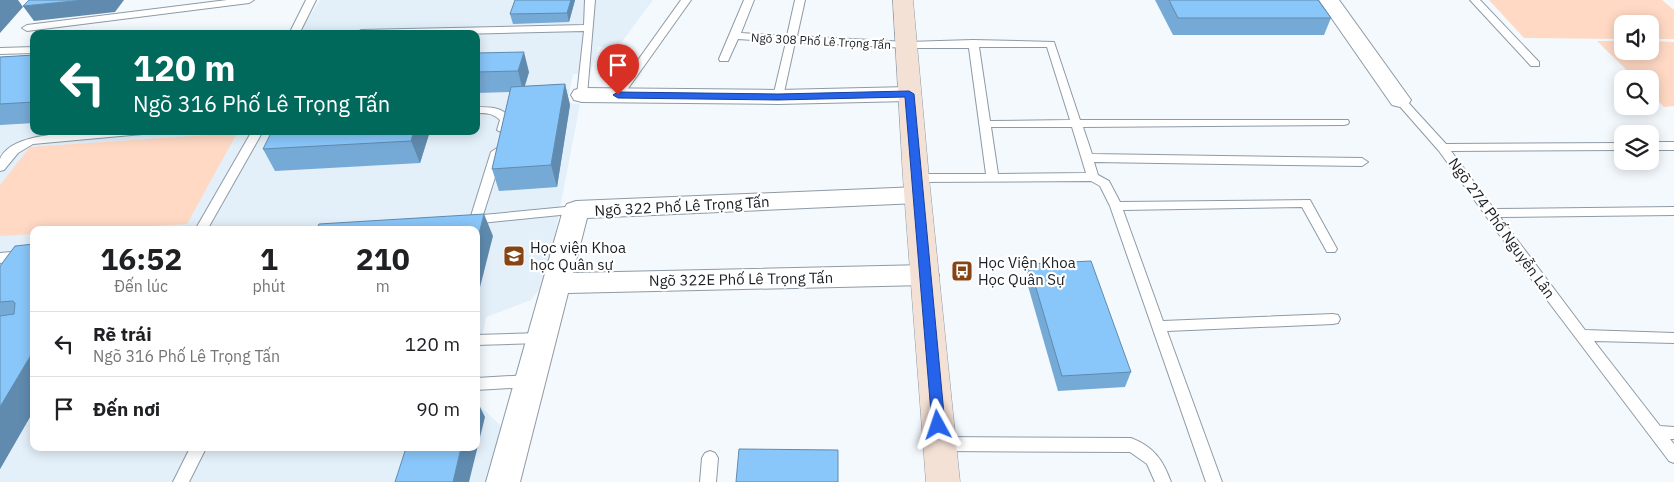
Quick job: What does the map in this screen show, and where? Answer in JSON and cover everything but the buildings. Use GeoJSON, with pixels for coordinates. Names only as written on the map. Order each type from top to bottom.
{"type":"FeatureCollection","features":[{"type":"Feature","properties":{"kind":"main road"},"geometry":{"type":"LineString","coordinates":[[903,0],[909,94],[943,482]]}},
{"type":"Feature","properties":{"kind":"street","name":"Ngõ 274 Phố Nguyễn Lân"},"geometry":{"type":"LineString","coordinates":[[1329,0],[1400,100]]}},
{"type":"Feature","properties":{"kind":"street"},"geometry":{"type":"LineString","coordinates":[[582,95],[778,97],[909,94]]}},
{"type":"Feature","properties":{"kind":"street","name":"Ngõ 322 Phố Lê Trọng Tấn"},"geometry":{"type":"LineString","coordinates":[[503,482],[540,338],[576,210],[917,186]]}},
{"type":"Feature","properties":{"kind":"street","name":"Ngõ 322E Phố Lê Trọng Tấn"},"geometry":{"type":"LineString","coordinates":[[557,283],[925,275]]}},
{"type":"Feature","properties":{"kind":"lane"},"geometry":{"type":"LineString","coordinates":[[27,28],[249,0]]}},
{"type":"Feature","properties":{"kind":"lane"},"geometry":{"type":"LineString","coordinates":[[296,30],[311,0]]}},
{"type":"Feature","properties":{"kind":"lane"},"geometry":{"type":"LineString","coordinates":[[582,95],[590,0]]}},
{"type":"Feature","properties":{"kind":"lane"},"geometry":{"type":"LineString","coordinates":[[618,95],[686,0]]}},
{"type":"Feature","properties":{"kind":"lane"},"geometry":{"type":"LineString","coordinates":[[724,59],[749,0]]}},
{"type":"Feature","properties":{"kind":"lane"},"geometry":{"type":"LineString","coordinates":[[778,97],[800,0]]}},
{"type":"Feature","properties":{"kind":"lane"},"geometry":{"type":"LineString","coordinates":[[1475,0],[1535,64]]}},
{"type":"Feature","properties":{"kind":"lane"},"geometry":{"type":"LineString","coordinates":[[480,30],[589,28]]}},
{"type":"Feature","properties":{"kind":"lane","name":"Ngõ 308 Phố Lê Trọng Tấn"},"geometry":{"type":"LineString","coordinates":[[735,36],[907,45],[1051,44],[1076,124]]}},
{"type":"Feature","properties":{"kind":"lane"},"geometry":{"type":"LineString","coordinates":[[973,44],[993,179]]}},
{"type":"Feature","properties":{"kind":"lane"},"geometry":{"type":"LineString","coordinates":[[0,51],[30,50]]}},
{"type":"Feature","properties":{"kind":"lane","name":"Ngõ 274 Phố Nguyễn Lân"},"geometry":{"type":"LineString","coordinates":[[1400,100],[1443,148],[1581,335],[1674,456]]}},
{"type":"Feature","properties":{"kind":"lane"},"geometry":{"type":"LineString","coordinates":[[476,219],[506,119],[502,113],[492,110],[480,110]]}},
{"type":"Feature","properties":{"kind":"lane"},"geometry":{"type":"LineString","coordinates":[[985,124],[1344,122]]}},
{"type":"Feature","properties":{"kind":"lane"},"geometry":{"type":"LineString","coordinates":[[1076,124],[1093,177]]}},
{"type":"Feature","properties":{"kind":"lane"},"geometry":{"type":"LineString","coordinates":[[0,167],[14,150],[31,140],[93,135]]}},
{"type":"Feature","properties":{"kind":"lane"},"geometry":{"type":"LineString","coordinates":[[203,226],[256,135]]}},
{"type":"Feature","properties":{"kind":"lane"},"geometry":{"type":"LineString","coordinates":[[1443,148],[1614,146]]}},
{"type":"Feature","properties":{"kind":"lane"},"geometry":{"type":"LineString","coordinates":[[1659,146],[1674,146]]}},
{"type":"Feature","properties":{"kind":"lane"},"geometry":{"type":"LineString","coordinates":[[1087,158],[1362,162]]}},
{"type":"Feature","properties":{"kind":"lane"},"geometry":{"type":"LineString","coordinates":[[917,186],[993,179],[1093,177],[1106,184],[1116,206],[1214,482]]}},
{"type":"Feature","properties":{"kind":"lane"},"geometry":{"type":"LineString","coordinates":[[1116,206],[1306,203],[1331,249]]}},
{"type":"Feature","properties":{"kind":"lane"},"geometry":{"type":"LineString","coordinates":[[458,221],[576,210]]}},
{"type":"Feature","properties":{"kind":"lane"},"geometry":{"type":"LineString","coordinates":[[1490,213],[1674,211]]}},
{"type":"Feature","properties":{"kind":"lane"},"geometry":{"type":"LineString","coordinates":[[0,258],[30,255]]}},
{"type":"Feature","properties":{"kind":"lane"},"geometry":{"type":"LineString","coordinates":[[5,270],[14,256]]}},
{"type":"Feature","properties":{"kind":"lane"},"geometry":{"type":"LineString","coordinates":[[1158,326],[1333,319]]}},
{"type":"Feature","properties":{"kind":"lane"},"geometry":{"type":"LineString","coordinates":[[1581,335],[1674,338]]}},
{"type":"Feature","properties":{"kind":"lane"},"geometry":{"type":"LineString","coordinates":[[480,340],[540,338]]}},
{"type":"Feature","properties":{"kind":"lane"},"geometry":{"type":"LineString","coordinates":[[480,384],[529,381]]}},
{"type":"Feature","properties":{"kind":"lane"},"geometry":{"type":"LineString","coordinates":[[1656,432],[1674,433]]}},
{"type":"Feature","properties":{"kind":"lane"},"geometry":{"type":"LineString","coordinates":[[940,444],[1131,445],[1145,451],[1155,459],[1163,482]]}},
{"type":"Feature","properties":{"kind":"lane"},"geometry":{"type":"LineString","coordinates":[[181,482],[196,451]]}},
{"type":"Feature","properties":{"kind":"lane"},"geometry":{"type":"LineString","coordinates":[[708,482],[710,458]]}},
{"type":"Feature","properties":{"kind":"shaded area","name":"Học viện Khoa học Quân sự"},"geometry":{"type":"Polygon","coordinates":[[[320,0],[653,0],[618,47],[598,47],[590,74],[573,74],[567,103],[580,104],[546,281],[531,300],[486,317],[480,348],[480,226],[30,226],[30,451],[480,451],[480,406],[503,428],[486,482],[0,482],[0,71],[30,69],[30,135],[480,135],[480,30],[301,30],[320,0]]]}},
{"type":"Feature","properties":{"kind":"shaded area"},"geometry":{"type":"Polygon","coordinates":[[[1489,0],[1662,0],[1674,10],[1674,39],[1659,39],[1659,15],[1614,15],[1614,39],[1524,38],[1489,0]]]}},
{"type":"Feature","properties":{"kind":"shaded area"},"geometry":{"type":"Polygon","coordinates":[[[1597,41],[1614,41],[1614,58],[1597,41]]]}},
{"type":"Feature","properties":{"kind":"shaded area"},"geometry":{"type":"Polygon","coordinates":[[[1659,41],[1674,42],[1674,106],[1664,107],[1659,102],[1659,70],[1627,70],[1616,60],[1659,60],[1659,41]]]}},
{"type":"Feature","properties":{"kind":"shaded area"},"geometry":{"type":"Polygon","coordinates":[[[207,135],[236,135],[187,224],[154,226],[30,226],[30,234],[0,236],[0,185],[30,147],[207,135]]]}},
{"type":"Feature","properties":{"kind":"place","name":"Học viện Khoa học Quân sự"},"geometry":{"type":"Point","coordinates":[514,256]}},
{"type":"Feature","properties":{"kind":"place","name":"Học Viện Khoa Học Quân Sự"},"geometry":{"type":"Point","coordinates":[962,271]}},
{"type":"Feature","properties":{"kind":"route"},"geometry":{"type":"LineString","coordinates":[[618,95],[778,97],[909,94],[938,425]]}}]}
